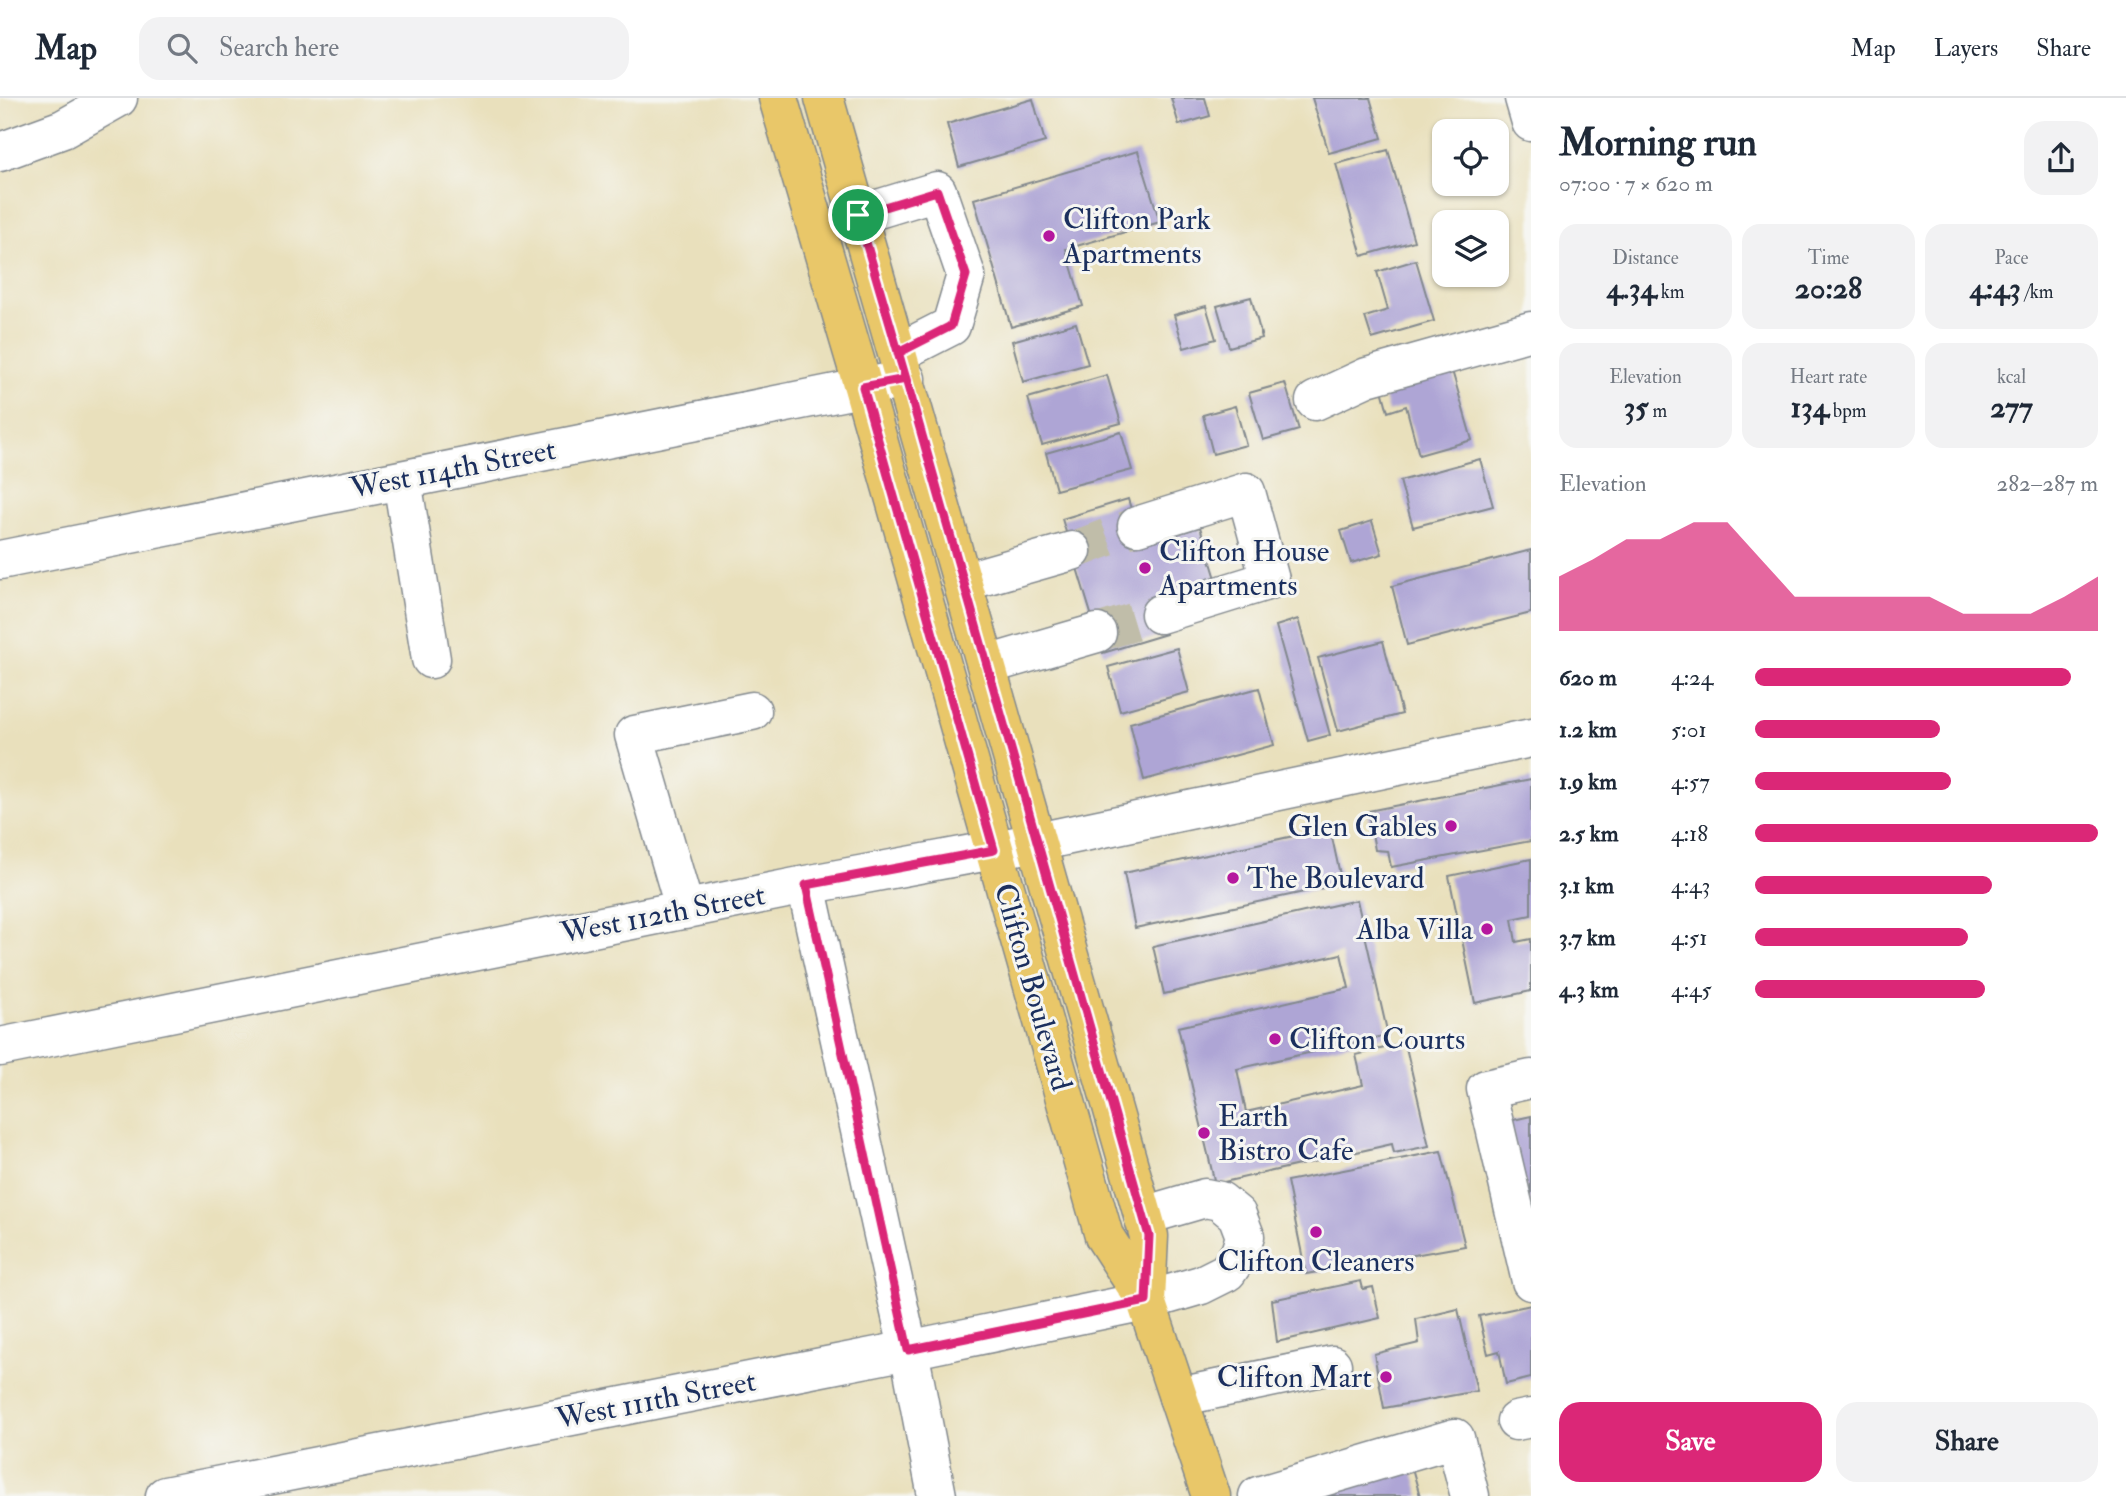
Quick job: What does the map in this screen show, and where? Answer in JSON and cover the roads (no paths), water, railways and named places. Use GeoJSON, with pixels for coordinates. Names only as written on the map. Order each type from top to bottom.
{"type":"FeatureCollection","features":[{"type":"Feature","properties":{"kind":"main road","name":"Clifton Boulevard"},"geometry":{"type":"LineString","coordinates":[[778,98],[863,387],[1104,1236],[1146,1301],[1211,1496]]}},
{"type":"Feature","properties":{"kind":"main road","name":"Clifton Boulevard"},"geometry":{"type":"LineString","coordinates":[[824,98],[1149,1236],[1146,1301]]}},
{"type":"Feature","properties":{"kind":"street"},"geometry":{"type":"LineString","coordinates":[[0,152],[63,129],[118,98]]}},
{"type":"Feature","properties":{"kind":"street"},"geometry":{"type":"LineString","coordinates":[[1524,98],[1531,122]]}},
{"type":"Feature","properties":{"kind":"street","name":"West 114th Street"},"geometry":{"type":"LineString","coordinates":[[0,560],[863,387],[902,366],[951,326],[966,275],[937,191],[858,215]]}},
{"type":"Feature","properties":{"kind":"street"},"geometry":{"type":"LineString","coordinates":[[1315,401],[1367,377],[1531,331]]}},
{"type":"Feature","properties":{"kind":"street"},"geometry":{"type":"LineString","coordinates":[[402,480],[431,659]]}},
{"type":"Feature","properties":{"kind":"street"},"geometry":{"type":"LineString","coordinates":[[1137,526],[1246,492],[1270,580],[1160,614]]}},
{"type":"Feature","properties":{"kind":"street"},"geometry":{"type":"LineString","coordinates":[[963,582],[1072,551]]}},
{"type":"Feature","properties":{"kind":"street"},"geometry":{"type":"LineString","coordinates":[[987,665],[1097,633]]}},
{"type":"Feature","properties":{"kind":"street"},"geometry":{"type":"LineString","coordinates":[[685,910],[634,735],[752,711]]}},
{"type":"Feature","properties":{"kind":"street","name":"West 112th Street"},"geometry":{"type":"LineString","coordinates":[[0,1047],[806,885],[1037,842],[1531,737]]}},
{"type":"Feature","properties":{"kind":"street"},"geometry":{"type":"LineString","coordinates":[[806,885],[908,1350],[937,1496]]}},
{"type":"Feature","properties":{"kind":"street"},"geometry":{"type":"LineString","coordinates":[[1531,1079],[1486,1089],[1531,1280]]}},
{"type":"Feature","properties":{"kind":"street","name":"West 111th Street"},"geometry":{"type":"LineString","coordinates":[[165,1496],[1146,1301],[1201,1284],[1227,1272],[1240,1253],[1245,1236],[1237,1214],[1220,1200],[1205,1198],[1143,1216]]}},
{"type":"Feature","properties":{"kind":"street"},"geometry":{"type":"LineString","coordinates":[[1178,1397],[1332,1364]]}},
{"type":"Feature","properties":{"kind":"street"},"geometry":{"type":"LineString","coordinates":[[1258,1496],[1455,1438],[1470,1496]]}},
{"type":"Feature","properties":{"kind":"tunnel"},"geometry":{"type":"LineString","coordinates":[[1072,551],[1137,526]]}},
{"type":"Feature","properties":{"kind":"tunnel"},"geometry":{"type":"LineString","coordinates":[[1097,633],[1160,614]]}},
{"type":"Feature","properties":{"kind":"place","name":"Clifton Park Apartments"},"geometry":{"type":"Point","coordinates":[1049,236]}},
{"type":"Feature","properties":{"kind":"place","name":"Clifton House Apartments"},"geometry":{"type":"Point","coordinates":[1145,568]}},
{"type":"Feature","properties":{"kind":"place","name":"Glen Gables"},"geometry":{"type":"Point","coordinates":[1451,826]}},
{"type":"Feature","properties":{"kind":"place","name":"The Boulevard"},"geometry":{"type":"Point","coordinates":[1233,878]}},
{"type":"Feature","properties":{"kind":"place","name":"Alba Villa"},"geometry":{"type":"Point","coordinates":[1487,929]}},
{"type":"Feature","properties":{"kind":"place","name":"Clifton Courts"},"geometry":{"type":"Point","coordinates":[1275,1039]}},
{"type":"Feature","properties":{"kind":"place","name":"Earth Bistro Cafe"},"geometry":{"type":"Point","coordinates":[1204,1133]}},
{"type":"Feature","properties":{"kind":"place","name":"Clifton Cleaners"},"geometry":{"type":"Point","coordinates":[1316,1232]}},
{"type":"Feature","properties":{"kind":"place","name":"Clifton Mart"},"geometry":{"type":"Point","coordinates":[1386,1377]}}]}
